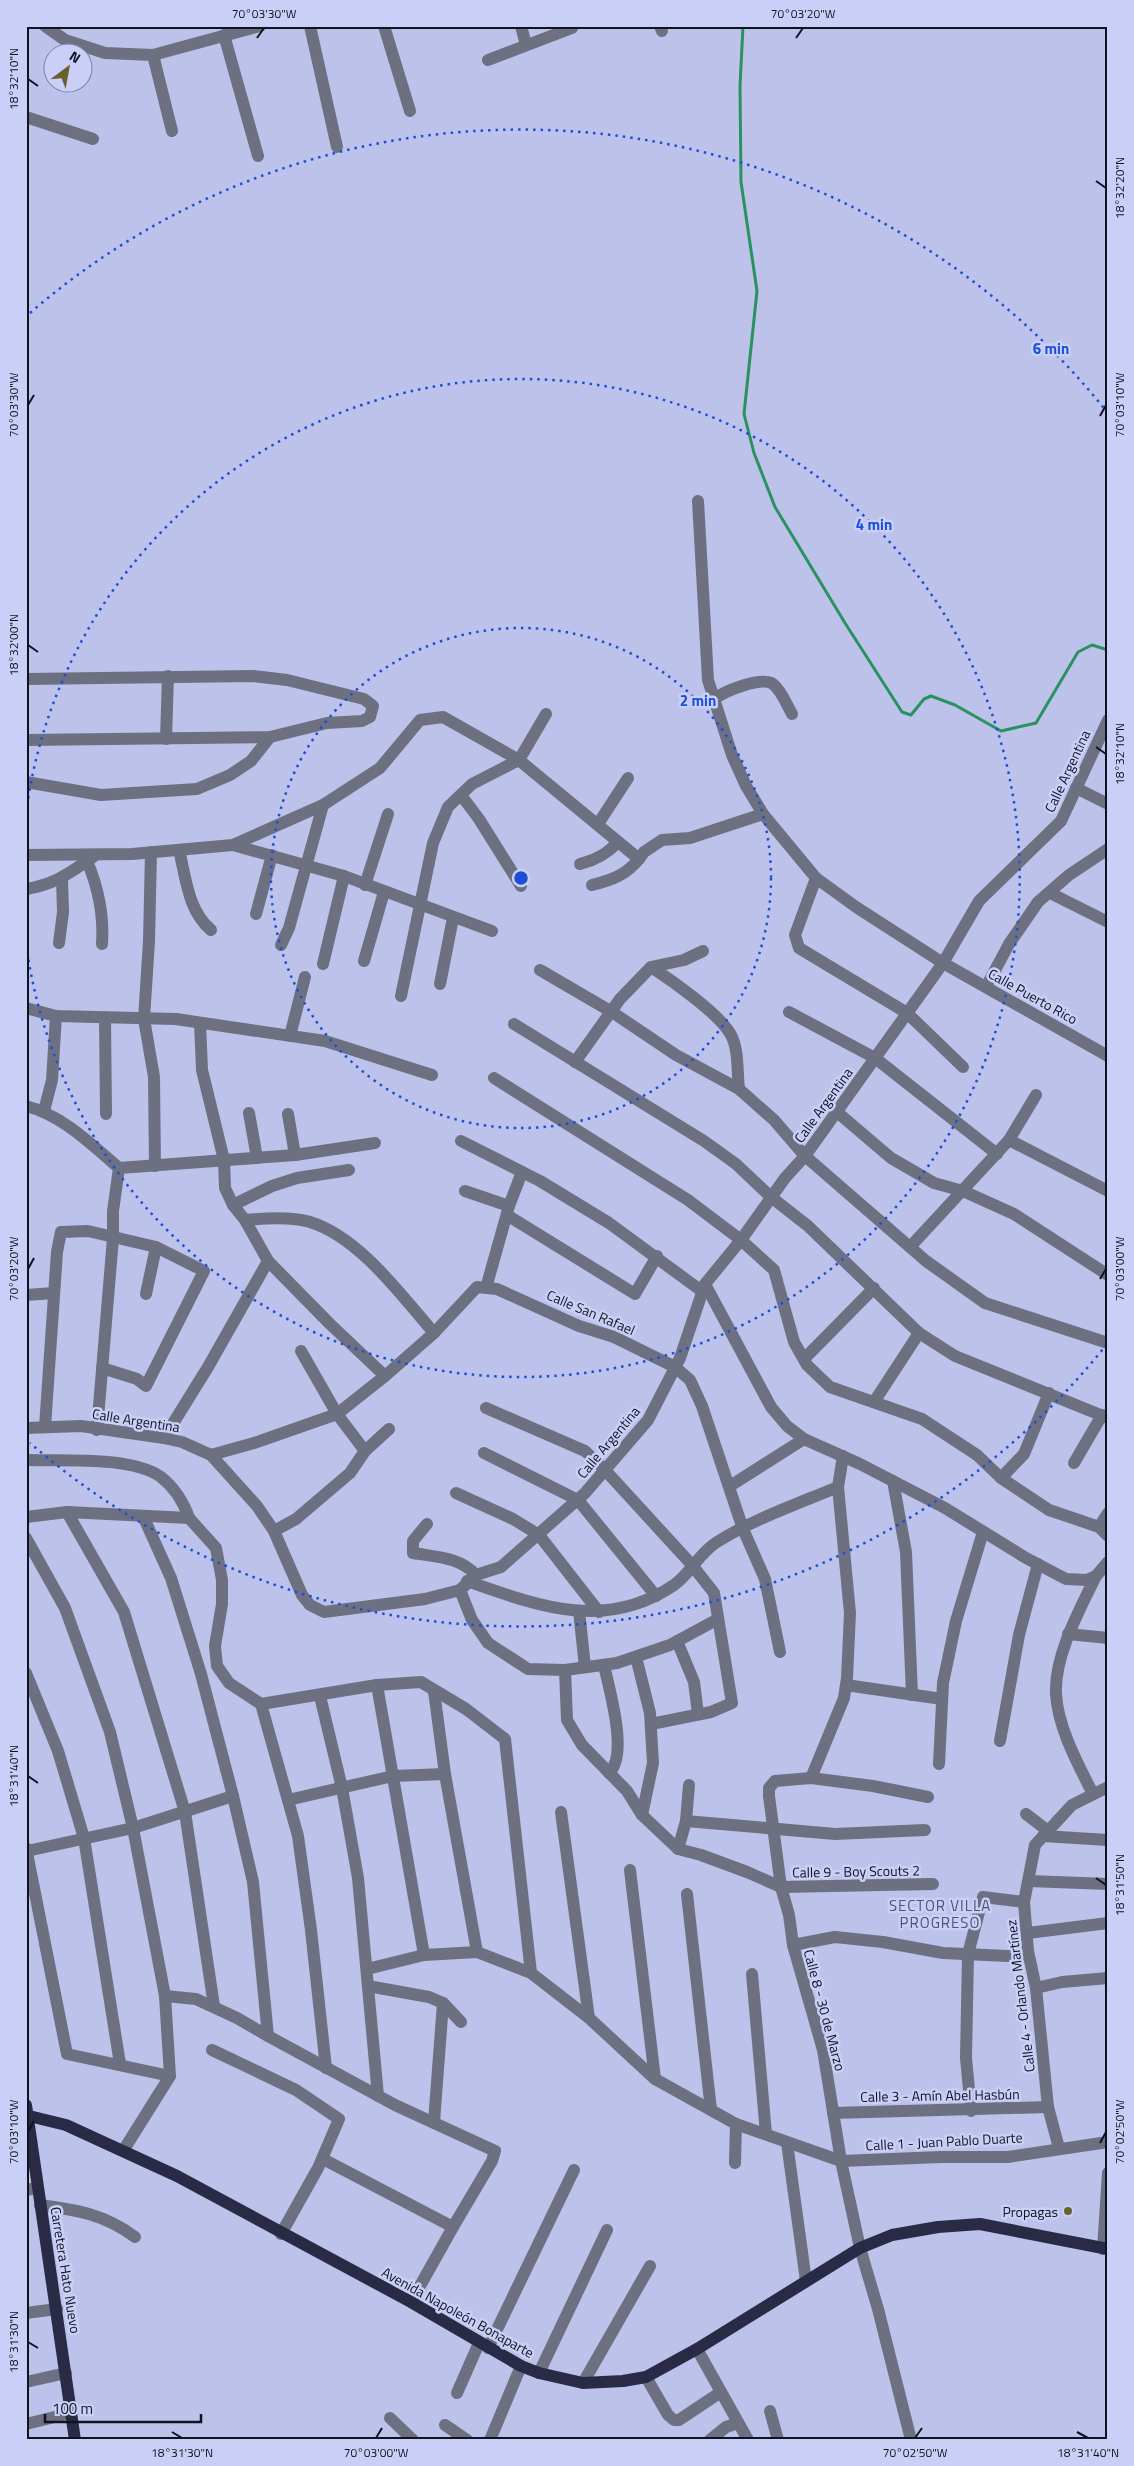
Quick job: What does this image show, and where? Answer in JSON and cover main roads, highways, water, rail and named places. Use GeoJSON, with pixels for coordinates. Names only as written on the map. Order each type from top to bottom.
{"type":"FeatureCollection","features":[{"type":"Feature","properties":{"kind":"main road","name":"Avenida Napoleón Bonaparte"},"geometry":{"type":"LineString","coordinates":[[27,2111],[66,2125],[177,2176],[281,2234],[411,2302],[521,2366],[539,2373],[584,2383],[623,2381],[646,2377],[860,2248],[892,2234],[938,2227],[980,2224],[1106,2249]]}},
{"type":"Feature","properties":{"kind":"main road","name":"Carretera Hato Nuevo"},"geometry":{"type":"LineString","coordinates":[[27,2111],[32,2189],[40,2205],[75,2440]]}},
{"type":"Feature","properties":{"kind":"waterway"},"geometry":{"type":"LineString","coordinates":[[743,26],[740,86],[741,182],[757,291],[744,414],[754,453],[775,507],[845,623],[902,712],[911,715],[924,699],[931,696],[955,705],[1001,731],[1036,723],[1078,652],[1092,645],[1108,650]]}},
{"type":"Feature","properties":{"kind":"place","name":"Propagas"},"geometry":{"type":"Point","coordinates":[1068,2211]}},
{"type":"Feature","properties":{"kind":"district","name":"SECTOR VILLA PROGRESO"},"geometry":{"type":"Point","coordinates":[940,1914]}}]}
